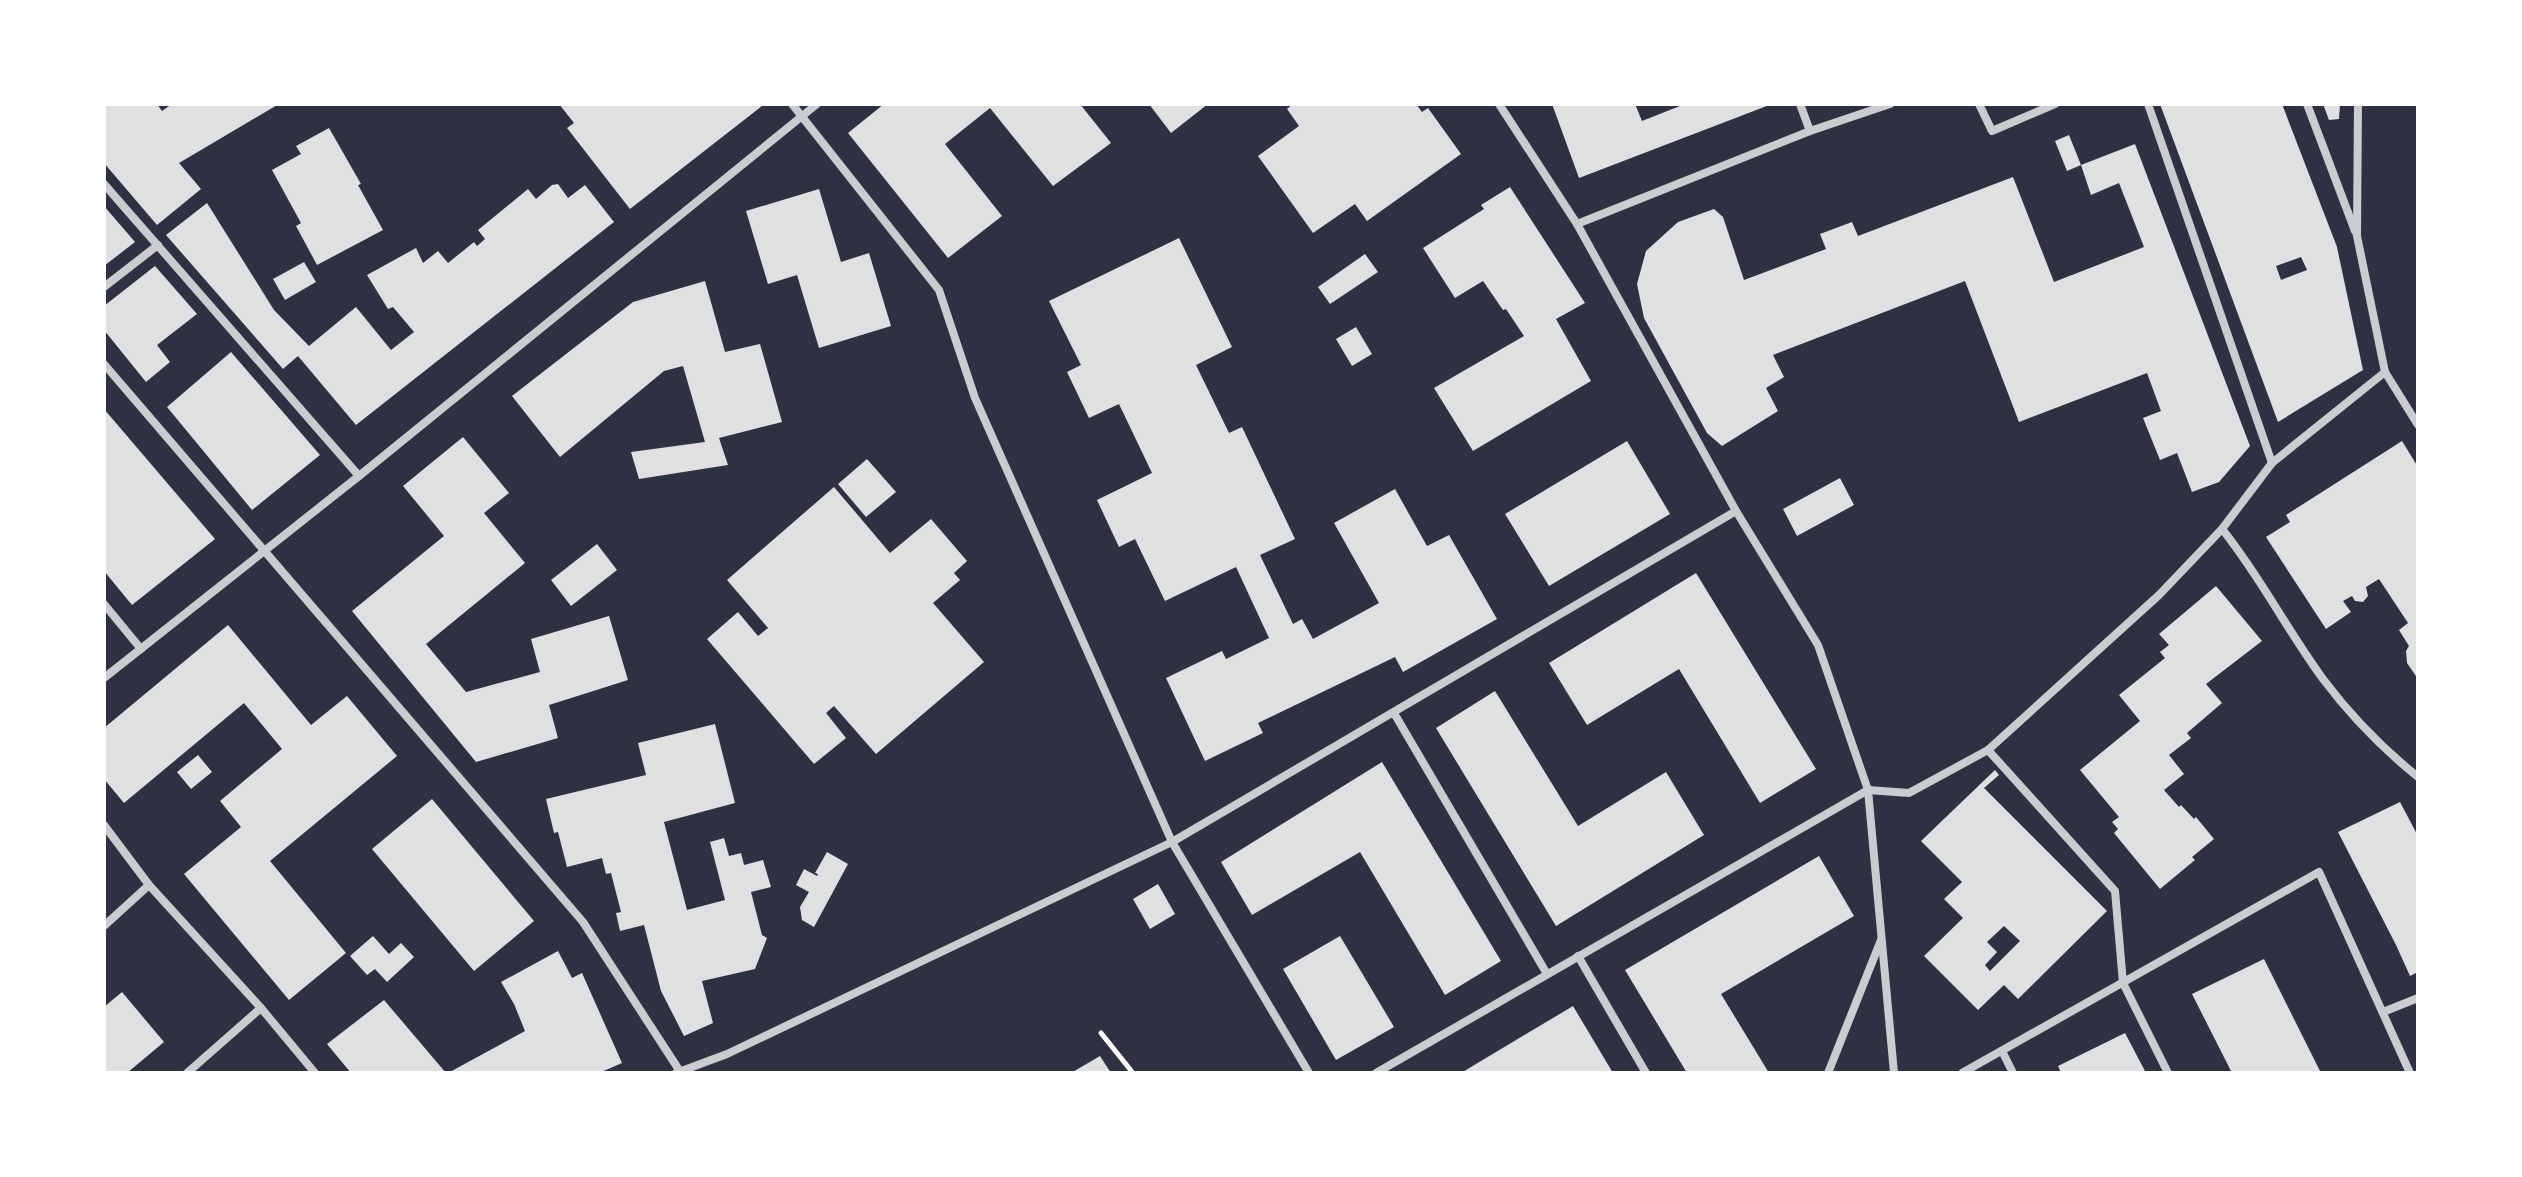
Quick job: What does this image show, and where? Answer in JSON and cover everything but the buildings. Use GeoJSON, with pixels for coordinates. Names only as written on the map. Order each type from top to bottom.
{"type":"FeatureCollection","features":[{"type":"Feature","properties":{"kind":"street"},"geometry":{"type":"LineString","coordinates":[[792,104],[939,290],[975,398],[1172,842],[1309,1073]]}},
{"type":"Feature","properties":{"kind":"street"},"geometry":{"type":"LineString","coordinates":[[104,678],[359,476],[817,104]]}},
{"type":"Feature","properties":{"kind":"street"},"geometry":{"type":"LineString","coordinates":[[1499,104],[1577,224],[1736,511],[1818,645],[1868,790],[1894,1073]]}},
{"type":"Feature","properties":{"kind":"street"},"geometry":{"type":"LineString","coordinates":[[1800,104],[1810,131]]}},
{"type":"Feature","properties":{"kind":"street"},"geometry":{"type":"LineString","coordinates":[[1577,224],[1810,131],[1890,104]]}},
{"type":"Feature","properties":{"kind":"street"},"geometry":{"type":"LineString","coordinates":[[1979,104],[1992,131],[2055,104]]}},
{"type":"Feature","properties":{"kind":"street"},"geometry":{"type":"LineString","coordinates":[[2148,104],[2272,463]]}},
{"type":"Feature","properties":{"kind":"street"},"geometry":{"type":"LineString","coordinates":[[2307,104],[2357,236],[2385,372],[2418,425]]}},
{"type":"Feature","properties":{"kind":"street"},"geometry":{"type":"LineString","coordinates":[[2357,236],[2358,104]]}},
{"type":"Feature","properties":{"kind":"street"},"geometry":{"type":"LineString","coordinates":[[104,184],[359,476]]}},
{"type":"Feature","properties":{"kind":"street"},"geometry":{"type":"LineString","coordinates":[[104,287],[158,245]]}},
{"type":"Feature","properties":{"kind":"street"},"geometry":{"type":"LineString","coordinates":[[104,364],[583,922],[679,1072],[727,1054],[1172,842],[1736,511]]}},
{"type":"Feature","properties":{"kind":"street"},"geometry":{"type":"LineString","coordinates":[[1376,1073],[1868,790],[1909,793],[1988,750],[2159,595],[2222,529],[2272,463],[2385,372]]}},
{"type":"Feature","properties":{"kind":"street"},"geometry":{"type":"LineString","coordinates":[[2222,529],[2243,555],[2323,679],[2385,750],[2418,777]]}},
{"type":"Feature","properties":{"kind":"street"},"geometry":{"type":"LineString","coordinates":[[104,604],[141,649]]}},
{"type":"Feature","properties":{"kind":"street"},"geometry":{"type":"LineString","coordinates":[[1394,713],[1547,974]]}},
{"type":"Feature","properties":{"kind":"street"},"geometry":{"type":"LineString","coordinates":[[1988,750],[2115,891],[2123,983],[2168,1073]]}},
{"type":"Feature","properties":{"kind":"street"},"geometry":{"type":"LineString","coordinates":[[104,825],[149,885],[261,1008],[315,1073]]}},
{"type":"Feature","properties":{"kind":"street"},"geometry":{"type":"LineString","coordinates":[[1962,1073],[2319,872],[2410,1073]]}},
{"type":"Feature","properties":{"kind":"street"},"geometry":{"type":"LineString","coordinates":[[104,926],[149,885]]}},
{"type":"Feature","properties":{"kind":"street"},"geometry":{"type":"LineString","coordinates":[[1828,1073],[1882,938]]}},
{"type":"Feature","properties":{"kind":"street"},"geometry":{"type":"LineString","coordinates":[[1578,956],[1646,1073]]}},
{"type":"Feature","properties":{"kind":"street"},"geometry":{"type":"LineString","coordinates":[[2383,1012],[2418,998]]}},
{"type":"Feature","properties":{"kind":"street"},"geometry":{"type":"LineString","coordinates":[[187,1073],[261,1008]]}},
{"type":"Feature","properties":{"kind":"street"},"geometry":{"type":"LineString","coordinates":[[2002,1051],[2013,1073]]}},
{"type":"Feature","properties":{"kind":"path"},"geometry":{"type":"LineString","coordinates":[[1101,1033],[1133,1073]]}}]}
